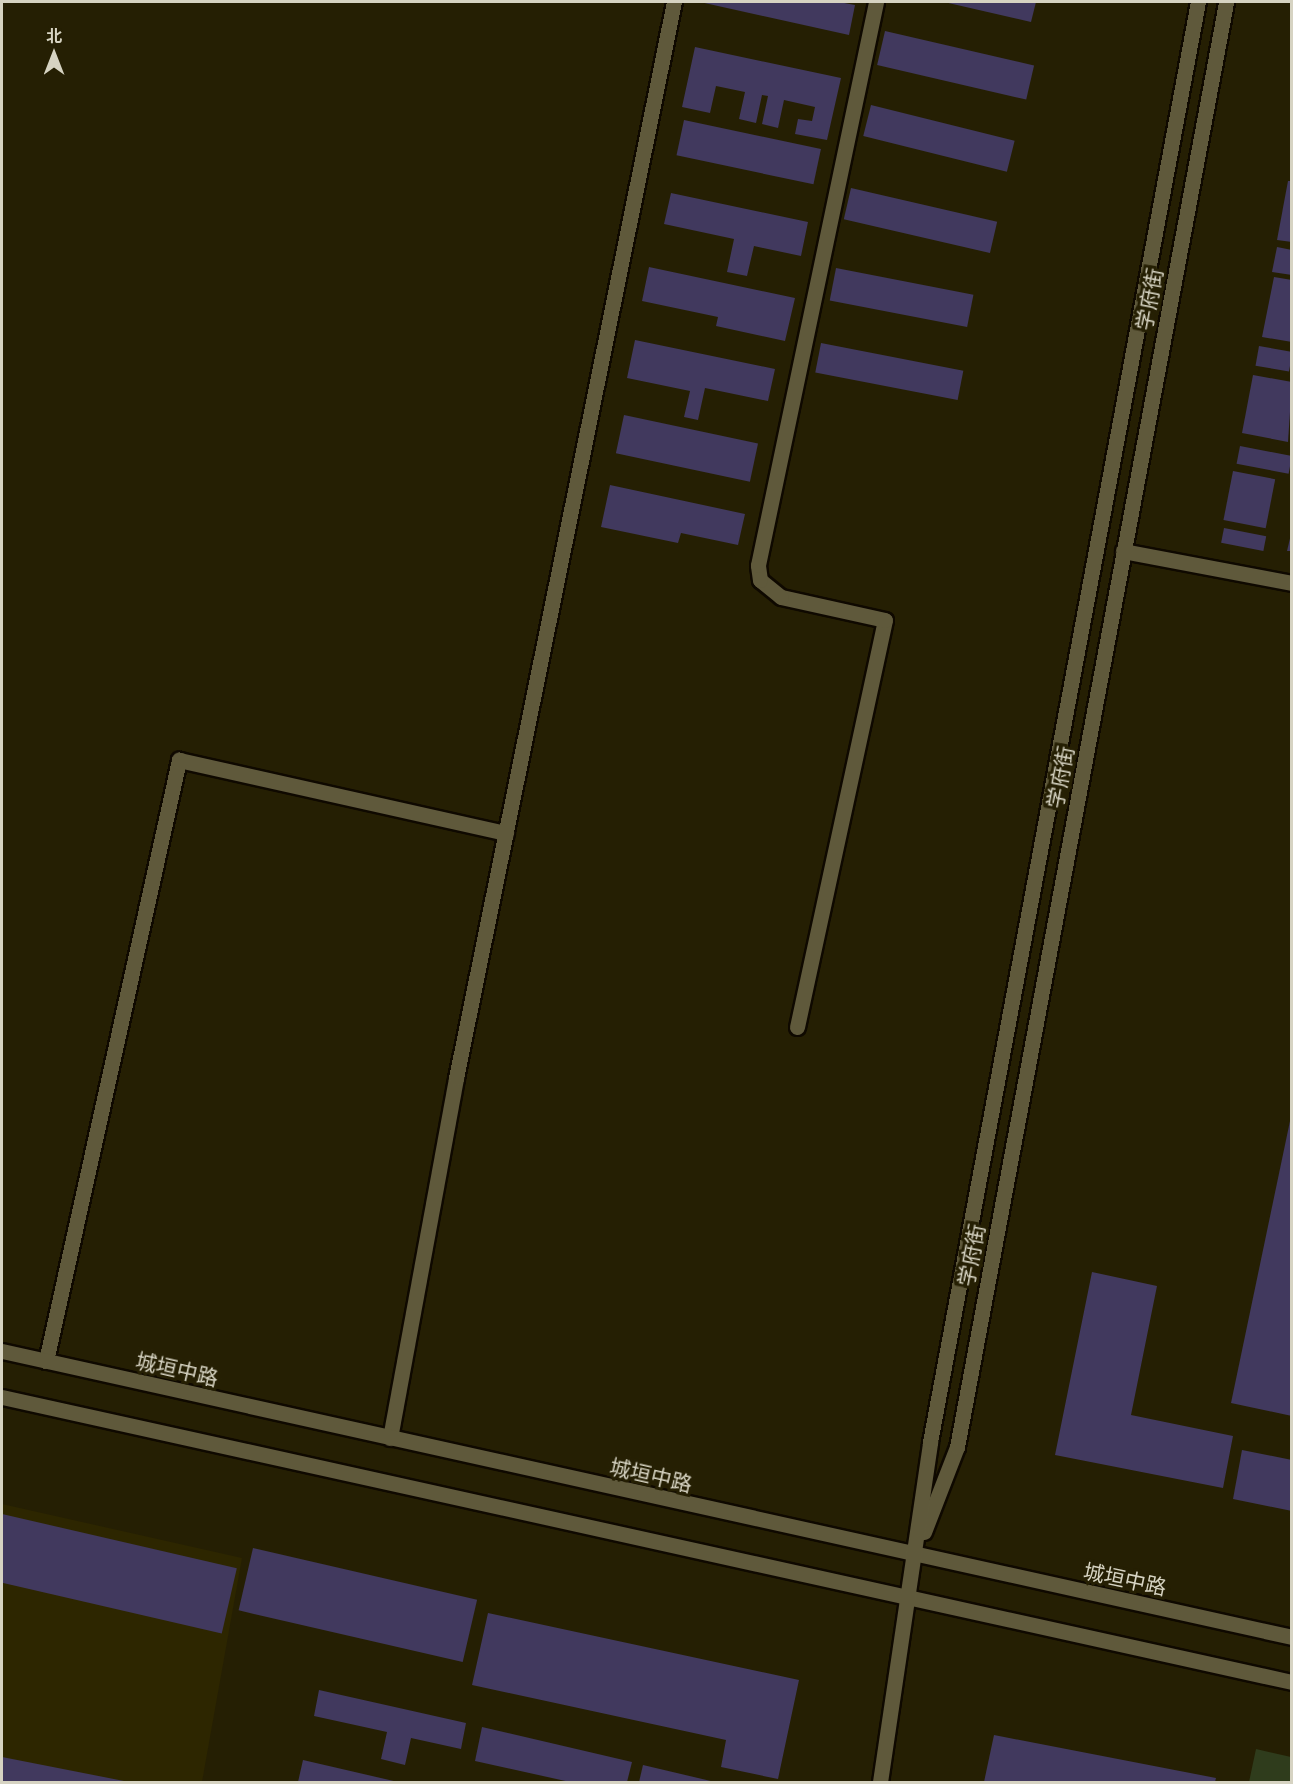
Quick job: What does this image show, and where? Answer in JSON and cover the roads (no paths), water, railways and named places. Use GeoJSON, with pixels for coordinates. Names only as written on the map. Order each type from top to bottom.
{"type":"FeatureCollection","features":[{"type":"Feature","properties":{"kind":"street"},"geometry":{"type":"LineString","coordinates":[[390,1438],[506,833],[675,2]]}},
{"type":"Feature","properties":{"kind":"street"},"geometry":{"type":"LineString","coordinates":[[797,1027],[885,620],[782,597],[760,580],[758,566],[876,2]]}},
{"type":"Feature","properties":{"kind":"street","name":"学府街"},"geometry":{"type":"LineString","coordinates":[[880,1782],[930,1442],[1198,2]]}},
{"type":"Feature","properties":{"kind":"street","name":"学府街"},"geometry":{"type":"LineString","coordinates":[[915,1554],[957,1447],[1226,2]]}},
{"type":"Feature","properties":{"kind":"street"},"geometry":{"type":"LineString","coordinates":[[1123,551],[1292,583]]}},
{"type":"Feature","properties":{"kind":"street"},"geometry":{"type":"LineString","coordinates":[[46,1361],[179,760],[506,833]]}},
{"type":"Feature","properties":{"kind":"street","name":"城垣中路"},"geometry":{"type":"LineString","coordinates":[[2,1351],[1292,1636]]}},
{"type":"Feature","properties":{"kind":"street"},"geometry":{"type":"LineString","coordinates":[[2,1397],[1292,1682]]}}]}
